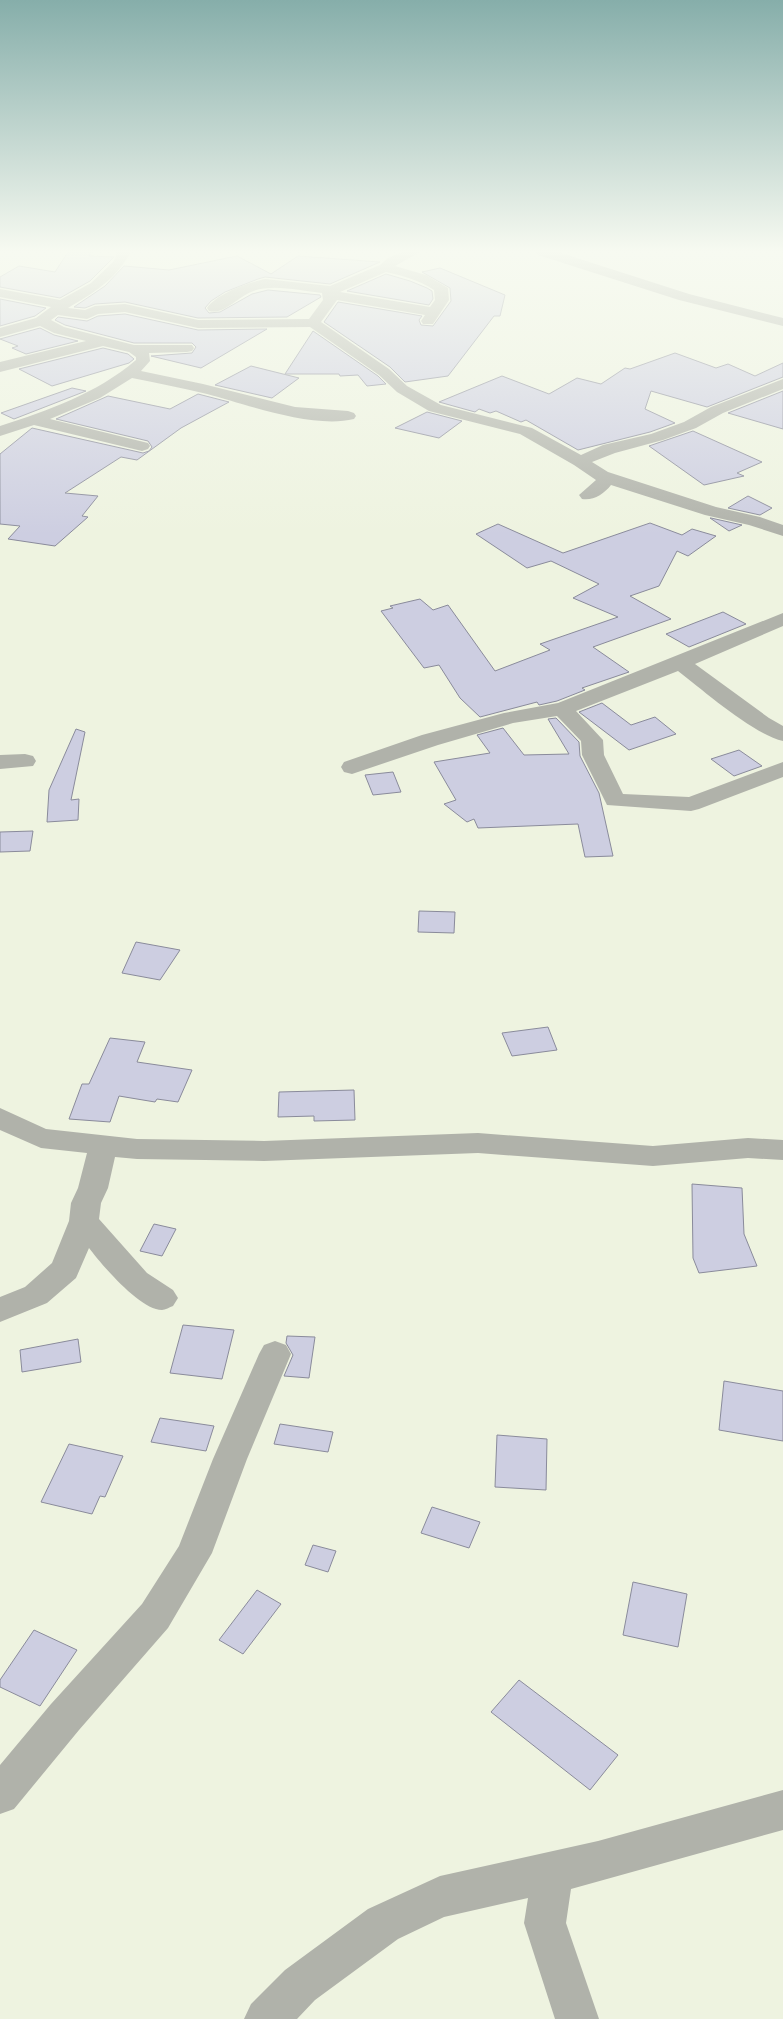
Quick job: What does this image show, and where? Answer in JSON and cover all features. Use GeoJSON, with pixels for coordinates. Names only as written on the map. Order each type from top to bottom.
{"type":"FeatureCollection","features":[{"type":"Feature","properties":{"kind":"street"},"geometry":{"type":"LineString","coordinates":[[0,367],[83,346]]}},
{"type":"Feature","properties":{"kind":"street"},"geometry":{"type":"LineString","coordinates":[[120,346],[134,349],[187,348]]}},
{"type":"Feature","properties":{"kind":"street"},"geometry":{"type":"LineString","coordinates":[[346,346],[384,372],[402,389],[435,408],[526,431],[580,461],[602,476],[711,511],[754,521],[783,531]]}},
{"type":"Feature","properties":{"kind":"street"},"geometry":{"type":"LineString","coordinates":[[0,431],[79,402],[130,373],[143,361],[143,355],[134,349]]}},
{"type":"Feature","properties":{"kind":"street"},"geometry":{"type":"LineString","coordinates":[[130,373],[213,390],[293,413],[318,416],[348,416]]}},
{"type":"Feature","properties":{"kind":"street"},"geometry":{"type":"LineString","coordinates":[[580,461],[609,449],[657,437],[690,425],[717,410],[783,384]]}},
{"type":"Feature","properties":{"kind":"street"},"geometry":{"type":"LineString","coordinates":[[33,420],[142,446]]}},
{"type":"Feature","properties":{"kind":"street"},"geometry":{"type":"LineString","coordinates":[[588,495],[602,485],[605,480],[602,476]]}},
{"type":"Feature","properties":{"kind":"street"},"geometry":{"type":"LineString","coordinates":[[352,767],[430,740],[466,730],[511,718],[562,709],[680,663],[783,619]]}},
{"type":"Feature","properties":{"kind":"street"},"geometry":{"type":"LineString","coordinates":[[680,663],[761,723],[783,735]]}},
{"type":"Feature","properties":{"kind":"street"},"geometry":{"type":"LineString","coordinates":[[562,709],[592,740],[593,754],[615,800],[691,804],[783,769]]}},
{"type":"Feature","properties":{"kind":"street"},"geometry":{"type":"LineString","coordinates":[[0,762],[25,761]]}},
{"type":"Feature","properties":{"kind":"street"},"geometry":{"type":"LineString","coordinates":[[0,1118],[41,1138],[138,1149],[264,1151],[478,1143],[654,1156],[748,1148],[783,1150]]}},
{"type":"Feature","properties":{"kind":"street"},"geometry":{"type":"LineString","coordinates":[[0,1310],[36,1295],[65,1270],[84,1221],[86,1203],[103,1146]]}},
{"type":"Feature","properties":{"kind":"street"},"geometry":{"type":"LineString","coordinates":[[84,1221],[136,1281],[162,1298]]}},
{"type":"Feature","properties":{"kind":"street"},"geometry":{"type":"LineString","coordinates":[[0,1795],[155,1616],[194,1554],[230,1459],[275,1354]]}},
{"type":"Feature","properties":{"kind":"street"},"geometry":{"type":"LineString","coordinates":[[266,2019],[300,1985],[383,1924],[440,1897],[598,1862],[783,1810]]}},
{"type":"Feature","properties":{"kind":"street"},"geometry":{"type":"LineString","coordinates":[[553,1872],[545,1923],[578,2019]]}},
{"type":"Feature","properties":{"kind":"building"},"geometry":{"type":"Polygon","coordinates":[[[17,346],[57,346],[26,354],[12,348],[17,346]]]}},
{"type":"Feature","properties":{"kind":"building"},"geometry":{"type":"Polygon","coordinates":[[[238,346],[201,368],[151,356],[192,353],[196,347],[238,346]]]}},
{"type":"Feature","properties":{"kind":"building"},"geometry":{"type":"Polygon","coordinates":[[[303,346],[335,346],[378,376],[386,384],[367,386],[358,375],[285,374],[303,346]]]}},
{"type":"Feature","properties":{"kind":"building"},"geometry":{"type":"Polygon","coordinates":[[[360,346],[471,346],[448,376],[405,382],[390,367],[360,346]]]}},
{"type":"Feature","properties":{"kind":"building"},"geometry":{"type":"Polygon","coordinates":[[[103,348],[128,354],[134,359],[129,363],[52,386],[19,369],[103,348]]]}},
{"type":"Feature","properties":{"kind":"building"},"geometry":{"type":"Polygon","coordinates":[[[675,353],[716,368],[728,364],[755,376],[783,363],[783,377],[707,407],[651,391],[645,409],[675,423],[650,432],[578,450],[526,420],[521,422],[496,411],[490,413],[479,409],[475,412],[439,402],[502,376],[549,394],[577,378],[601,384],[625,368],[630,369],[675,353]]]}},
{"type":"Feature","properties":{"kind":"building"},"geometry":{"type":"Polygon","coordinates":[[[251,366],[299,378],[272,398],[215,385],[251,366]]]}},
{"type":"Feature","properties":{"kind":"building"},"geometry":{"type":"Polygon","coordinates":[[[72,388],[86,391],[14,419],[1,413],[72,388]]]}},
{"type":"Feature","properties":{"kind":"building"},"geometry":{"type":"Polygon","coordinates":[[[783,391],[783,429],[728,413],[783,391]]]}},
{"type":"Feature","properties":{"kind":"building"},"geometry":{"type":"Polygon","coordinates":[[[198,394],[229,402],[181,428],[137,460],[121,457],[65,493],[98,496],[82,516],[88,517],[55,546],[8,539],[20,526],[0,524],[0,454],[32,428],[143,453],[149,451],[152,447],[148,441],[56,419],[108,396],[170,409],[198,394]]]}},
{"type":"Feature","properties":{"kind":"building"},"geometry":{"type":"Polygon","coordinates":[[[427,412],[462,421],[439,438],[395,428],[427,412]]]}},
{"type":"Feature","properties":{"kind":"building"},"geometry":{"type":"Polygon","coordinates":[[[693,431],[762,462],[737,473],[744,476],[704,485],[649,446],[693,431]]]}},
{"type":"Feature","properties":{"kind":"building"},"geometry":{"type":"Polygon","coordinates":[[[748,496],[772,508],[760,515],[728,508],[748,496]]]}},
{"type":"Feature","properties":{"kind":"building"},"geometry":{"type":"Polygon","coordinates":[[[711,518],[742,525],[729,531],[711,518]]]}},
{"type":"Feature","properties":{"kind":"building"},"geometry":{"type":"Polygon","coordinates":[[[650,523],[682,535],[692,529],[716,536],[688,556],[677,551],[659,586],[630,596],[671,619],[593,647],[629,672],[582,688],[585,690],[557,701],[539,705],[537,702],[480,717],[460,698],[439,665],[424,668],[381,611],[393,608],[390,606],[420,599],[433,610],[448,605],[495,671],[550,650],[540,644],[618,617],[573,598],[599,584],[551,561],[527,568],[476,534],[498,524],[563,553],[650,523]]]}},
{"type":"Feature","properties":{"kind":"building"},"geometry":{"type":"Polygon","coordinates":[[[723,612],[746,624],[689,647],[666,634],[723,612]]]}},
{"type":"Feature","properties":{"kind":"building"},"geometry":{"type":"Polygon","coordinates":[[[602,703],[631,725],[655,717],[676,734],[629,750],[579,712],[602,703]]]}},
{"type":"Feature","properties":{"kind":"building"},"geometry":{"type":"Polygon","coordinates":[[[556,718],[579,742],[580,756],[599,793],[613,856],[585,857],[578,824],[478,828],[474,819],[467,822],[444,804],[456,800],[434,762],[490,753],[477,735],[503,728],[524,755],[569,754],[548,719],[556,718]]]}},
{"type":"Feature","properties":{"kind":"building"},"geometry":{"type":"Polygon","coordinates":[[[76,729],[85,732],[71,800],[79,799],[78,820],[47,822],[49,790],[76,729]]]}},
{"type":"Feature","properties":{"kind":"building"},"geometry":{"type":"Polygon","coordinates":[[[739,750],[762,766],[734,776],[711,759],[739,750]]]}},
{"type":"Feature","properties":{"kind":"building"},"geometry":{"type":"Polygon","coordinates":[[[393,772],[401,792],[373,795],[365,775],[393,772]]]}},
{"type":"Feature","properties":{"kind":"building"},"geometry":{"type":"Polygon","coordinates":[[[33,831],[30,851],[0,852],[0,832],[33,831]]]}},
{"type":"Feature","properties":{"kind":"building"},"geometry":{"type":"Polygon","coordinates":[[[419,911],[455,912],[454,933],[418,932],[419,911]]]}},
{"type":"Feature","properties":{"kind":"building"},"geometry":{"type":"Polygon","coordinates":[[[136,942],[180,950],[160,980],[122,973],[136,942]]]}},
{"type":"Feature","properties":{"kind":"building"},"geometry":{"type":"Polygon","coordinates":[[[548,1027],[557,1050],[512,1056],[502,1033],[548,1027]]]}},
{"type":"Feature","properties":{"kind":"building"},"geometry":{"type":"Polygon","coordinates":[[[110,1038],[145,1042],[137,1062],[192,1070],[178,1102],[157,1099],[155,1102],[119,1096],[110,1122],[69,1119],[82,1084],[89,1084],[110,1038]]]}},
{"type":"Feature","properties":{"kind":"building"},"geometry":{"type":"Polygon","coordinates":[[[354,1090],[355,1120],[314,1121],[314,1116],[278,1117],[279,1092],[354,1090]]]}},
{"type":"Feature","properties":{"kind":"building"},"geometry":{"type":"Polygon","coordinates":[[[692,1184],[742,1188],[744,1234],[757,1266],[699,1273],[693,1258],[692,1184]]]}},
{"type":"Feature","properties":{"kind":"building"},"geometry":{"type":"Polygon","coordinates":[[[154,1224],[176,1229],[162,1256],[140,1251],[154,1224]]]}},
{"type":"Feature","properties":{"kind":"building"},"geometry":{"type":"Polygon","coordinates":[[[183,1325],[234,1330],[222,1379],[170,1373],[183,1325]]]}},
{"type":"Feature","properties":{"kind":"building"},"geometry":{"type":"Polygon","coordinates":[[[287,1336],[315,1337],[309,1378],[284,1376],[293,1355],[286,1343],[287,1336]]]}},
{"type":"Feature","properties":{"kind":"building"},"geometry":{"type":"Polygon","coordinates":[[[78,1339],[81,1362],[22,1372],[20,1350],[78,1339]]]}},
{"type":"Feature","properties":{"kind":"building"},"geometry":{"type":"Polygon","coordinates":[[[724,1381],[783,1391],[783,1441],[719,1430],[724,1381]]]}},
{"type":"Feature","properties":{"kind":"building"},"geometry":{"type":"Polygon","coordinates":[[[160,1418],[214,1426],[206,1451],[151,1442],[160,1418]]]}},
{"type":"Feature","properties":{"kind":"building"},"geometry":{"type":"Polygon","coordinates":[[[280,1424],[333,1432],[328,1452],[274,1444],[280,1424]]]}},
{"type":"Feature","properties":{"kind":"building"},"geometry":{"type":"Polygon","coordinates":[[[497,1435],[547,1439],[546,1490],[495,1487],[497,1435]]]}},
{"type":"Feature","properties":{"kind":"building"},"geometry":{"type":"Polygon","coordinates":[[[69,1444],[123,1456],[105,1497],[100,1496],[92,1514],[41,1502],[69,1444]]]}},
{"type":"Feature","properties":{"kind":"building"},"geometry":{"type":"Polygon","coordinates":[[[432,1507],[480,1522],[469,1548],[421,1533],[432,1507]]]}},
{"type":"Feature","properties":{"kind":"building"},"geometry":{"type":"Polygon","coordinates":[[[313,1545],[336,1551],[328,1572],[305,1565],[313,1545]]]}},
{"type":"Feature","properties":{"kind":"building"},"geometry":{"type":"Polygon","coordinates":[[[633,1582],[687,1594],[678,1647],[623,1635],[633,1582]]]}},
{"type":"Feature","properties":{"kind":"building"},"geometry":{"type":"Polygon","coordinates":[[[257,1590],[281,1604],[243,1654],[219,1640],[257,1590]]]}},
{"type":"Feature","properties":{"kind":"building"},"geometry":{"type":"Polygon","coordinates":[[[34,1630],[77,1650],[40,1706],[0,1687],[0,1680],[34,1630]]]}},
{"type":"Feature","properties":{"kind":"building"},"geometry":{"type":"Polygon","coordinates":[[[519,1680],[618,1755],[590,1790],[491,1712],[519,1680]]]}}]}
